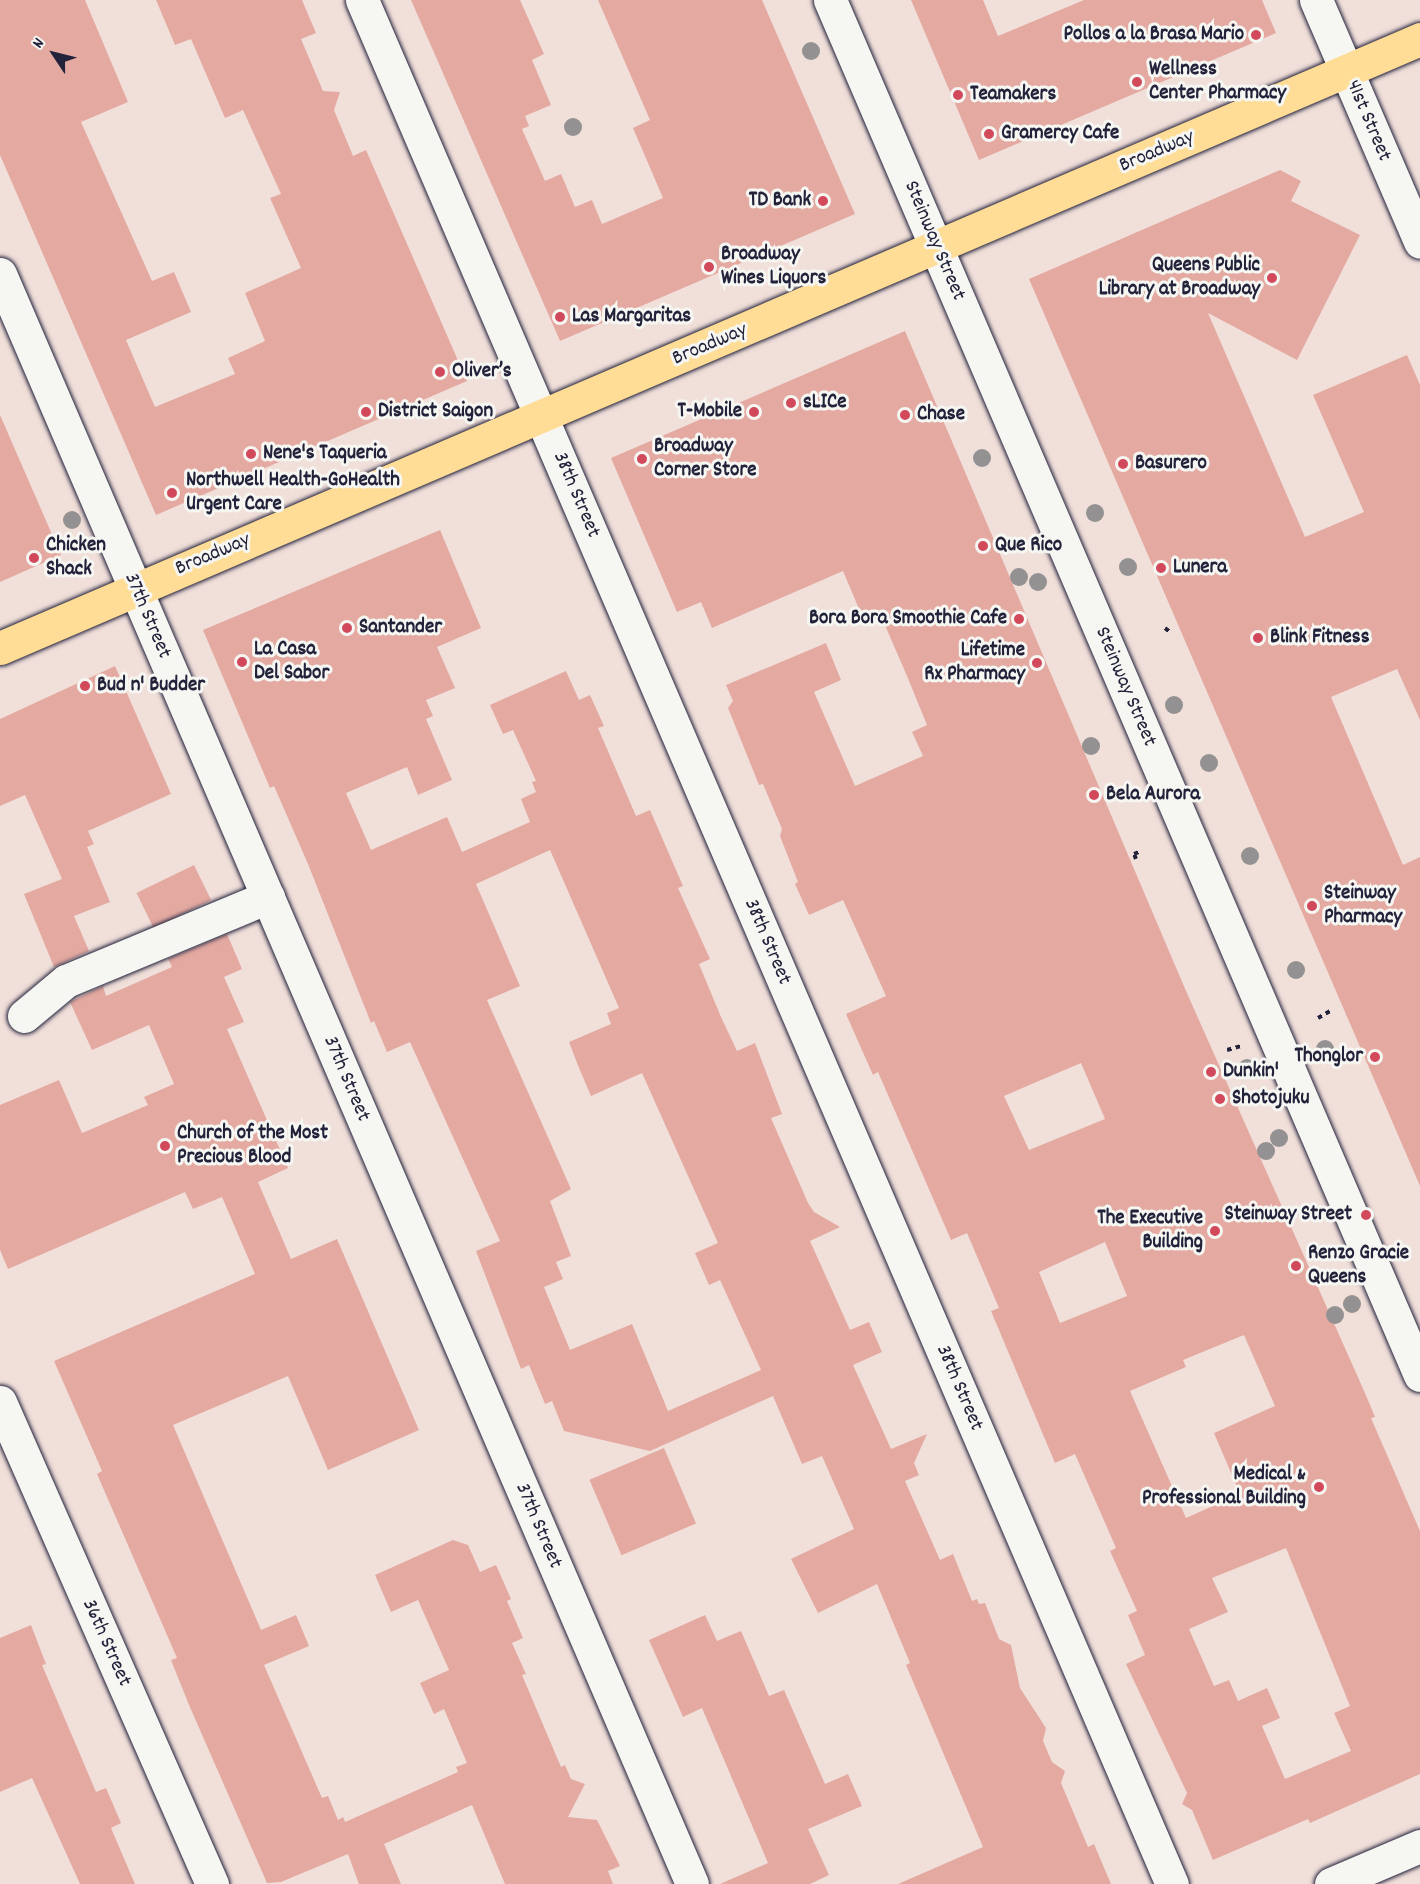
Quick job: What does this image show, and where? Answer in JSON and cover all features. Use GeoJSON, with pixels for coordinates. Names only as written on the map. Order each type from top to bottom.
{"type":"FeatureCollection","features":[{"type":"Feature","properties":{"kind":"main road","name":"Broadway"},"geometry":{"type":"LineString","coordinates":[[0,648],[134,588],[542,418],[1420,39]]}},
{"type":"Feature","properties":{"kind":"street","name":"38th Street"},"geometry":{"type":"LineString","coordinates":[[362,0],[1172,1884]]}},
{"type":"Feature","properties":{"kind":"street","name":"Steinway Street"},"geometry":{"type":"LineString","coordinates":[[830,0],[1420,1375]]}},
{"type":"Feature","properties":{"kind":"street","name":"41st Street"},"geometry":{"type":"LineString","coordinates":[[1316,0],[1420,242]]}},
{"type":"Feature","properties":{"kind":"street","name":"37th Street"},"geometry":{"type":"LineString","coordinates":[[0,274],[692,1884]]}},
{"type":"Feature","properties":{"kind":"street"},"geometry":{"type":"LineString","coordinates":[[24,1016],[66,981],[268,897]]}},
{"type":"Feature","properties":{"kind":"street","name":"36th Street"},"geometry":{"type":"LineString","coordinates":[[0,1402],[212,1884]]}},
{"type":"Feature","properties":{"kind":"street"},"geometry":{"type":"LineString","coordinates":[[1331,1884],[1420,1846]]}},
{"type":"Feature","properties":{"kind":"path"},"geometry":{"type":"LineString","coordinates":[[1166,628],[1171,633]]}},
{"type":"Feature","properties":{"kind":"path"},"geometry":{"type":"LineString","coordinates":[[1136,859],[1134,854],[1142,851]]}},
{"type":"Feature","properties":{"kind":"path"},"geometry":{"type":"LineString","coordinates":[[1318,1018],[1330,1011]]}},
{"type":"Feature","properties":{"kind":"path"},"geometry":{"type":"LineString","coordinates":[[1227,1050],[1244,1046]]}},
{"type":"Feature","properties":{"kind":"building"},"geometry":{"type":"Polygon","coordinates":[[[0,0],[85,0],[128,102],[81,122],[152,281],[174,272],[191,312],[126,340],[155,407],[235,374],[228,358],[265,341],[245,293],[301,268],[270,198],[281,194],[243,110],[225,118],[191,39],[175,45],[156,0],[302,0],[316,33],[301,39],[323,91],[340,92],[334,110],[353,156],[366,150],[467,381],[156,515],[0,155],[0,0]]]}},
{"type":"Feature","properties":{"kind":"building"},"geometry":{"type":"Polygon","coordinates":[[[411,0],[520,0],[544,54],[532,60],[551,105],[525,116],[529,126],[522,129],[545,181],[561,174],[575,207],[592,200],[602,224],[663,198],[633,128],[650,120],[598,0],[762,0],[855,214],[560,341],[411,0]]]}},
{"type":"Feature","properties":{"kind":"building"},"geometry":{"type":"Polygon","coordinates":[[[911,0],[983,0],[998,36],[1084,0],[1262,0],[1276,33],[979,160],[911,0]]]}},
{"type":"Feature","properties":{"kind":"building"},"geometry":{"type":"Polygon","coordinates":[[[1280,170],[1301,181],[1291,201],[1360,235],[1297,360],[1208,313],[1305,537],[1364,512],[1313,395],[1407,355],[1420,385],[1420,720],[1397,669],[1331,697],[1403,865],[1420,857],[1420,1186],[1029,279],[1280,170]]]}},
{"type":"Feature","properties":{"kind":"building"},"geometry":{"type":"Polygon","coordinates":[[[905,331],[1186,991],[1365,1393],[1375,1417],[1371,1418],[1420,1531],[1420,1774],[1310,1823],[1308,1819],[1213,1860],[1192,1810],[1182,1804],[1187,1793],[1126,1664],[1145,1655],[1128,1615],[1137,1611],[1110,1551],[1116,1548],[1075,1454],[1055,1463],[991,1311],[999,1308],[967,1233],[951,1240],[878,1072],[873,1075],[846,1014],[886,996],[843,900],[809,915],[795,884],[798,882],[780,836],[782,829],[763,784],[759,785],[728,708],[733,701],[726,685],[826,643],[841,680],[814,692],[855,786],[923,756],[912,732],[927,725],[907,676],[881,616],[865,623],[843,571],[712,628],[701,602],[677,612],[611,458],[905,331]],[[1081,1063],[1004,1096],[1029,1150],[1105,1119],[1081,1063]],[[1105,1242],[1039,1272],[1060,1323],[1127,1296],[1105,1242]],[[1244,1335],[1183,1360],[1186,1367],[1130,1391],[1186,1518],[1240,1494],[1214,1433],[1275,1406],[1244,1335]],[[1286,1548],[1212,1578],[1228,1612],[1189,1629],[1214,1686],[1229,1680],[1238,1701],[1267,1688],[1280,1718],[1262,1726],[1285,1779],[1351,1751],[1334,1713],[1350,1706],[1286,1548]]]}},
{"type":"Feature","properties":{"kind":"building"},"geometry":{"type":"Polygon","coordinates":[[[0,415],[61,555],[0,582],[0,415]]]}},
{"type":"Feature","properties":{"kind":"building"},"geometry":{"type":"Polygon","coordinates":[[[440,530],[481,628],[437,647],[455,688],[426,700],[433,716],[426,719],[452,780],[418,795],[407,767],[346,793],[371,850],[447,817],[462,852],[530,822],[521,799],[536,792],[532,782],[536,781],[513,730],[503,734],[490,705],[566,671],[579,700],[590,695],[604,726],[598,728],[636,816],[650,810],[683,886],[678,888],[710,959],[699,964],[737,1051],[755,1043],[782,1114],[771,1118],[808,1203],[814,1212],[840,1227],[810,1241],[850,1330],[869,1322],[882,1352],[853,1365],[891,1449],[927,1434],[914,1463],[919,1475],[905,1481],[940,1560],[953,1554],[972,1601],[977,1599],[979,1604],[985,1603],[999,1639],[1011,1645],[1020,1688],[1046,1728],[1043,1741],[1052,1762],[1065,1771],[1061,1783],[1088,1847],[1094,1844],[1111,1884],[898,1884],[983,1847],[906,1665],[910,1663],[877,1584],[818,1613],[791,1559],[854,1529],[822,1456],[802,1464],[773,1396],[650,1451],[564,1431],[552,1401],[545,1404],[529,1365],[521,1369],[476,1251],[500,1241],[410,1042],[387,1052],[374,1021],[371,1023],[308,864],[274,786],[270,788],[203,630],[440,530]],[[550,850],[476,884],[520,986],[487,1000],[571,1189],[550,1201],[571,1256],[556,1262],[563,1279],[544,1287],[570,1350],[632,1324],[668,1411],[761,1370],[720,1280],[709,1285],[695,1253],[718,1243],[642,1073],[591,1096],[579,1068],[569,1042],[611,1024],[607,1013],[619,1008],[550,850]]]}},
{"type":"Feature","properties":{"kind":"building"},"geometry":{"type":"Polygon","coordinates":[[[115,666],[171,794],[88,831],[94,844],[87,847],[110,902],[74,916],[89,951],[54,967],[24,894],[62,879],[25,795],[0,806],[0,719],[115,666]]]}},
{"type":"Feature","properties":{"kind":"building"},"geometry":{"type":"Polygon","coordinates":[[[194,865],[211,900],[154,928],[136,893],[194,865]]]}},
{"type":"Feature","properties":{"kind":"building"},"geometry":{"type":"Polygon","coordinates":[[[227,934],[242,969],[224,977],[244,1022],[227,1029],[288,1168],[258,1182],[291,1259],[337,1239],[419,1430],[328,1470],[288,1376],[173,1425],[261,1630],[296,1615],[309,1646],[264,1665],[322,1798],[328,1796],[338,1820],[343,1817],[345,1822],[458,1772],[456,1767],[467,1763],[444,1709],[434,1714],[420,1683],[449,1670],[418,1600],[391,1612],[375,1575],[453,1540],[468,1545],[480,1572],[496,1565],[511,1599],[507,1601],[523,1638],[512,1643],[526,1674],[522,1675],[561,1767],[565,1765],[571,1779],[585,1784],[568,1817],[597,1820],[620,1866],[608,1871],[613,1884],[505,1884],[472,1805],[384,1844],[401,1884],[359,1884],[348,1854],[281,1882],[267,1883],[189,1705],[171,1660],[177,1658],[97,1474],[102,1471],[54,1361],[255,1274],[222,1197],[193,1209],[185,1192],[8,1269],[0,1250],[0,1105],[59,1080],[82,1133],[148,1105],[144,1097],[174,1084],[149,1025],[92,1050],[70,1002],[103,986],[106,996],[172,967],[168,959],[227,934]]]}},
{"type":"Feature","properties":{"kind":"building"},"geometry":{"type":"Polygon","coordinates":[[[664,1448],[696,1523],[621,1555],[589,1480],[664,1448]]]}},
{"type":"Feature","properties":{"kind":"building"},"geometry":{"type":"Polygon","coordinates":[[[705,1615],[717,1641],[741,1631],[769,1696],[784,1690],[825,1784],[848,1774],[862,1806],[808,1829],[829,1875],[810,1884],[720,1884],[768,1863],[702,1708],[683,1717],[649,1640],[705,1615]]]}},
{"type":"Feature","properties":{"kind":"building"},"geometry":{"type":"Polygon","coordinates":[[[31,1625],[46,1664],[42,1665],[96,1792],[106,1788],[121,1823],[111,1828],[135,1884],[80,1884],[32,1778],[0,1792],[0,1638],[31,1625]]]}},
{"type":"Feature","properties":{"kind":"place","name":"Pollos a la Brasa Mario"},"geometry":{"type":"Point","coordinates":[1256,35]}},
{"type":"Feature","properties":{"kind":"place","name":"Wellness Center Pharmacy"},"geometry":{"type":"Point","coordinates":[1137,82]}},
{"type":"Feature","properties":{"kind":"place","name":"Teamakers"},"geometry":{"type":"Point","coordinates":[958,95]}},
{"type":"Feature","properties":{"kind":"place","name":"Gramercy Cafe"},"geometry":{"type":"Point","coordinates":[989,134]}},
{"type":"Feature","properties":{"kind":"place","name":"TD Bank"},"geometry":{"type":"Point","coordinates":[823,201]}},
{"type":"Feature","properties":{"kind":"place","name":"Broadway Wines Liquors"},"geometry":{"type":"Point","coordinates":[709,267]}},
{"type":"Feature","properties":{"kind":"place","name":"Queens Public Library at Broadway"},"geometry":{"type":"Point","coordinates":[1272,278]}},
{"type":"Feature","properties":{"kind":"place","name":"Las Margaritas"},"geometry":{"type":"Point","coordinates":[560,317]}},
{"type":"Feature","properties":{"kind":"place","name":"Oliver’s"},"geometry":{"type":"Point","coordinates":[440,372]}},
{"type":"Feature","properties":{"kind":"place","name":"sLICe"},"geometry":{"type":"Point","coordinates":[791,403]}},
{"type":"Feature","properties":{"kind":"place","name":"District Saigon"},"geometry":{"type":"Point","coordinates":[366,412]}},
{"type":"Feature","properties":{"kind":"place","name":"T-Mobile"},"geometry":{"type":"Point","coordinates":[754,412]}},
{"type":"Feature","properties":{"kind":"place","name":"Chase"},"geometry":{"type":"Point","coordinates":[905,415]}},
{"type":"Feature","properties":{"kind":"place","name":"Nene's Taqueria"},"geometry":{"type":"Point","coordinates":[251,454]}},
{"type":"Feature","properties":{"kind":"place","name":"Broadway Corner Store"},"geometry":{"type":"Point","coordinates":[642,459]}},
{"type":"Feature","properties":{"kind":"place","name":"Basurero"},"geometry":{"type":"Point","coordinates":[1123,464]}},
{"type":"Feature","properties":{"kind":"place","name":"Northwell Health-GoHealth Urgent Care"},"geometry":{"type":"Point","coordinates":[172,493]}},
{"type":"Feature","properties":{"kind":"place","name":"Que Rico"},"geometry":{"type":"Point","coordinates":[983,546]}},
{"type":"Feature","properties":{"kind":"place","name":"Chicken Shack"},"geometry":{"type":"Point","coordinates":[34,558]}},
{"type":"Feature","properties":{"kind":"place","name":"Lunera"},"geometry":{"type":"Point","coordinates":[1161,568]}},
{"type":"Feature","properties":{"kind":"place","name":"Bora Bora Smoothie Cafe"},"geometry":{"type":"Point","coordinates":[1019,619]}},
{"type":"Feature","properties":{"kind":"place","name":"Santander"},"geometry":{"type":"Point","coordinates":[347,628]}},
{"type":"Feature","properties":{"kind":"place","name":"Blink Fitness"},"geometry":{"type":"Point","coordinates":[1258,638]}},
{"type":"Feature","properties":{"kind":"place","name":"La Casa Del Sabor"},"geometry":{"type":"Point","coordinates":[242,662]}},
{"type":"Feature","properties":{"kind":"place","name":"Lifetime Rx Pharmacy"},"geometry":{"type":"Point","coordinates":[1037,663]}},
{"type":"Feature","properties":{"kind":"place","name":"Bud n' Budder"},"geometry":{"type":"Point","coordinates":[85,686]}},
{"type":"Feature","properties":{"kind":"place","name":"Bela Aurora"},"geometry":{"type":"Point","coordinates":[1094,795]}},
{"type":"Feature","properties":{"kind":"place","name":"Steinway Pharmacy"},"geometry":{"type":"Point","coordinates":[1312,906]}},
{"type":"Feature","properties":{"kind":"place","name":"Thonglor"},"geometry":{"type":"Point","coordinates":[1375,1057]}},
{"type":"Feature","properties":{"kind":"place","name":"Dunkin'"},"geometry":{"type":"Point","coordinates":[1211,1072]}},
{"type":"Feature","properties":{"kind":"place","name":"Shotojuku"},"geometry":{"type":"Point","coordinates":[1220,1099]}},
{"type":"Feature","properties":{"kind":"place","name":"Church of the Most Precious Blood"},"geometry":{"type":"Point","coordinates":[165,1146]}},
{"type":"Feature","properties":{"kind":"place","name":"Steinway Street"},"geometry":{"type":"Point","coordinates":[1366,1215]}},
{"type":"Feature","properties":{"kind":"place","name":"The Executive Building"},"geometry":{"type":"Point","coordinates":[1215,1231]}},
{"type":"Feature","properties":{"kind":"place","name":"Renzo Gracie Queens"},"geometry":{"type":"Point","coordinates":[1296,1266]}},
{"type":"Feature","properties":{"kind":"place","name":"Medical & Professional Building"},"geometry":{"type":"Point","coordinates":[1319,1487]}}]}
